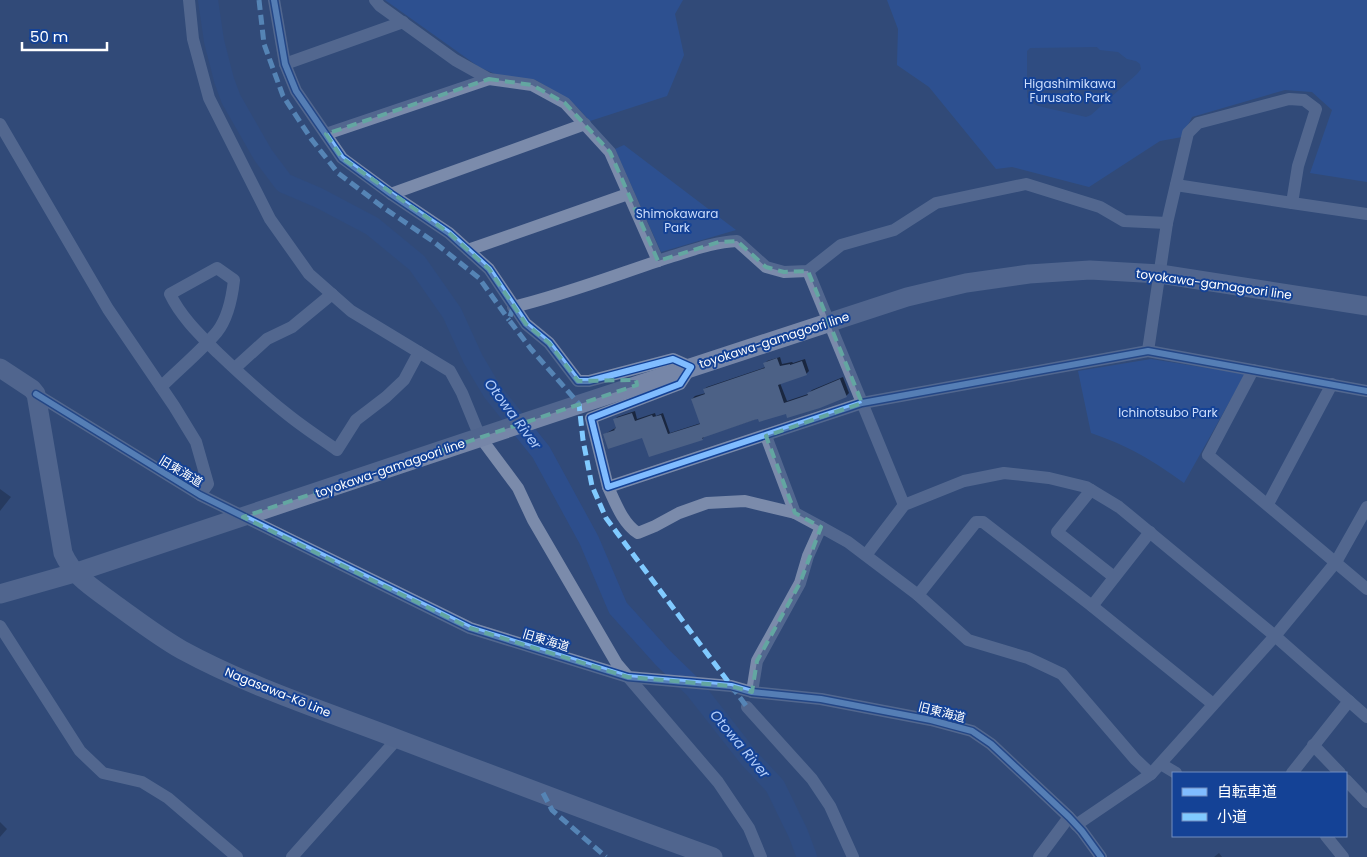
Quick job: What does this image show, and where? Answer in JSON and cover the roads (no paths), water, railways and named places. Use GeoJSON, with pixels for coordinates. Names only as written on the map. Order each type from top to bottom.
{"type":"FeatureCollection","features":[{"type":"Feature","properties":{"kind":"main road","name":"toyokawa-gamagoori line"},"geometry":{"type":"LineString","coordinates":[[0,594],[74,573],[907,297],[966,282],[1029,274],[1090,270],[1160,274],[1367,306]]}},
{"type":"Feature","properties":{"kind":"main road"},"geometry":{"type":"LineString","coordinates":[[0,368],[32,389],[36,394]]}},
{"type":"Feature","properties":{"kind":"main road","name":"Nagasawa-Kō Line"},"geometry":{"type":"LineString","coordinates":[[36,394],[63,553],[68,564],[74,573],[142,624],[180,649],[222,670],[292,700],[713,857]]}},
{"type":"Feature","properties":{"kind":"street"},"geometry":{"type":"LineString","coordinates":[[189,0],[193,39],[209,98],[270,219],[309,274],[351,311],[450,371],[484,436],[518,488],[533,520],[617,664],[633,677],[718,782],[749,828],[761,857]]}},
{"type":"Feature","properties":{"kind":"street"},"geometry":{"type":"LineString","coordinates":[[274,0],[286,64],[296,91],[342,158],[391,194],[449,232],[489,269],[526,324],[549,344],[578,381],[589,381],[673,358],[691,367],[680,384],[591,418],[608,487],[618,509],[632,529],[638,533],[679,513],[707,503],[745,501],[795,513],[848,542],[866,555],[918,595],[968,640],[1028,658],[1062,674],[1135,759],[1151,774]]}},
{"type":"Feature","properties":{"kind":"street"},"geometry":{"type":"LineString","coordinates":[[375,0],[380,6],[455,60],[489,79],[532,85],[565,103],[610,152],[658,261]]}},
{"type":"Feature","properties":{"kind":"street"},"geometry":{"type":"LineString","coordinates":[[286,64],[403,22]]}},
{"type":"Feature","properties":{"kind":"street"},"geometry":{"type":"LineString","coordinates":[[326,134],[489,79]]}},
{"type":"Feature","properties":{"kind":"street"},"geometry":{"type":"LineString","coordinates":[[1148,351],[1167,223],[1188,133],[1198,123],[1289,99],[1304,100],[1316,109],[1298,166],[1292,203]]}},
{"type":"Feature","properties":{"kind":"street"},"geometry":{"type":"LineString","coordinates":[[0,124],[108,309],[196,442],[208,484],[200,495]]}},
{"type":"Feature","properties":{"kind":"street"},"geometry":{"type":"LineString","coordinates":[[391,194],[585,124]]}},
{"type":"Feature","properties":{"kind":"street"},"geometry":{"type":"LineString","coordinates":[[513,307],[550,299],[719,242],[737,240],[766,267],[784,272],[808,271],[842,245],[894,230],[936,203],[1026,184],[1100,207],[1124,221],[1167,223]]}},
{"type":"Feature","properties":{"kind":"street"},"geometry":{"type":"LineString","coordinates":[[1176,185],[1367,214]]}},
{"type":"Feature","properties":{"kind":"street"},"geometry":{"type":"LineString","coordinates":[[468,250],[628,194]]}},
{"type":"Feature","properties":{"kind":"street"},"geometry":{"type":"LineString","coordinates":[[161,387],[207,341],[218,330],[231,302],[234,280],[217,268],[170,294],[174,303],[197,332],[207,341],[235,368],[287,414],[337,450],[356,420],[386,397],[404,380],[419,352]]}},
{"type":"Feature","properties":{"kind":"street"},"geometry":{"type":"LineString","coordinates":[[808,271],[904,506]]}},
{"type":"Feature","properties":{"kind":"street"},"geometry":{"type":"LineString","coordinates":[[235,368],[267,339],[292,327],[332,294]]}},
{"type":"Feature","properties":{"kind":"street"},"geometry":{"type":"LineString","coordinates":[[608,487],[862,403],[1148,351],[1367,391]]}},
{"type":"Feature","properties":{"kind":"street"},"geometry":{"type":"LineString","coordinates":[[1253,370],[1208,455],[1367,589]]}},
{"type":"Feature","properties":{"kind":"street"},"geometry":{"type":"LineString","coordinates":[[1268,504],[1332,384]]}},
{"type":"Feature","properties":{"kind":"street","name":"旧東海道"},"geometry":{"type":"LineString","coordinates":[[36,394],[200,495],[470,628],[633,677],[731,686],[752,692],[821,699],[931,720],[972,731],[991,744],[1072,821],[1101,857]]}},
{"type":"Feature","properties":{"kind":"street"},"geometry":{"type":"LineString","coordinates":[[766,436],[795,513]]}},
{"type":"Feature","properties":{"kind":"street"},"geometry":{"type":"LineString","coordinates":[[866,555],[904,506],[964,481],[1004,473],[1049,478],[1086,487],[1119,507],[1150,532],[1275,636],[1367,717]]}},
{"type":"Feature","properties":{"kind":"street"},"geometry":{"type":"LineString","coordinates":[[1091,490],[1057,532],[1114,578]]}},
{"type":"Feature","properties":{"kind":"street"},"geometry":{"type":"LineString","coordinates":[[1039,857],[1072,821],[1151,774],[1161,764],[1275,636],[1336,562],[1367,507]]}},
{"type":"Feature","properties":{"kind":"street"},"geometry":{"type":"LineString","coordinates":[[918,595],[976,522],[983,522],[1092,606],[1213,704]]}},
{"type":"Feature","properties":{"kind":"street"},"geometry":{"type":"LineString","coordinates":[[752,692],[757,661],[800,583],[808,556],[821,527]]}},
{"type":"Feature","properties":{"kind":"street"},"geometry":{"type":"LineString","coordinates":[[1092,606],[1150,532]]}},
{"type":"Feature","properties":{"kind":"street"},"geometry":{"type":"LineString","coordinates":[[0,626],[80,751],[104,773],[142,782],[168,798],[237,857]]}},
{"type":"Feature","properties":{"kind":"street"},"geometry":{"type":"LineString","coordinates":[[1293,772],[1349,701]]}},
{"type":"Feature","properties":{"kind":"street"},"geometry":{"type":"LineString","coordinates":[[747,707],[812,779],[830,806],[853,857]]}},
{"type":"Feature","properties":{"kind":"street"},"geometry":{"type":"LineString","coordinates":[[292,857],[398,738]]}},
{"type":"Feature","properties":{"kind":"street"},"geometry":{"type":"LineString","coordinates":[[1313,745],[1339,772]]}},
{"type":"Feature","properties":{"kind":"street"},"geometry":{"type":"LineString","coordinates":[[1161,764],[1174,772]]}},
{"type":"Feature","properties":{"kind":"street"},"geometry":{"type":"LineString","coordinates":[[1347,781],[1367,802]]}},
{"type":"Feature","properties":{"kind":"street"},"geometry":{"type":"LineString","coordinates":[[1327,837],[1343,857]]}},
{"type":"Feature","properties":{"kind":"waterway","name":"Otowa River"},"geometry":{"type":"LineString","coordinates":[[208,0],[214,41],[224,80],[231,99],[263,155],[284,183],[319,198],[372,226],[417,263],[452,313],[473,359],[492,391],[541,452],[589,540],[618,608],[663,658],[694,688],[749,758],[775,786],[798,833],[807,857]]}},
{"type":"Feature","properties":{"kind":"park label","name":"Higashimikawa Furusato Park"},"geometry":{"type":"Point","coordinates":[1070,90]}},
{"type":"Feature","properties":{"kind":"park label","name":"Shimokawara Park"},"geometry":{"type":"Point","coordinates":[677,220]}},
{"type":"Feature","properties":{"kind":"park label","name":"Ichinotsubo Park"},"geometry":{"type":"Point","coordinates":[1168,412]}}]}
